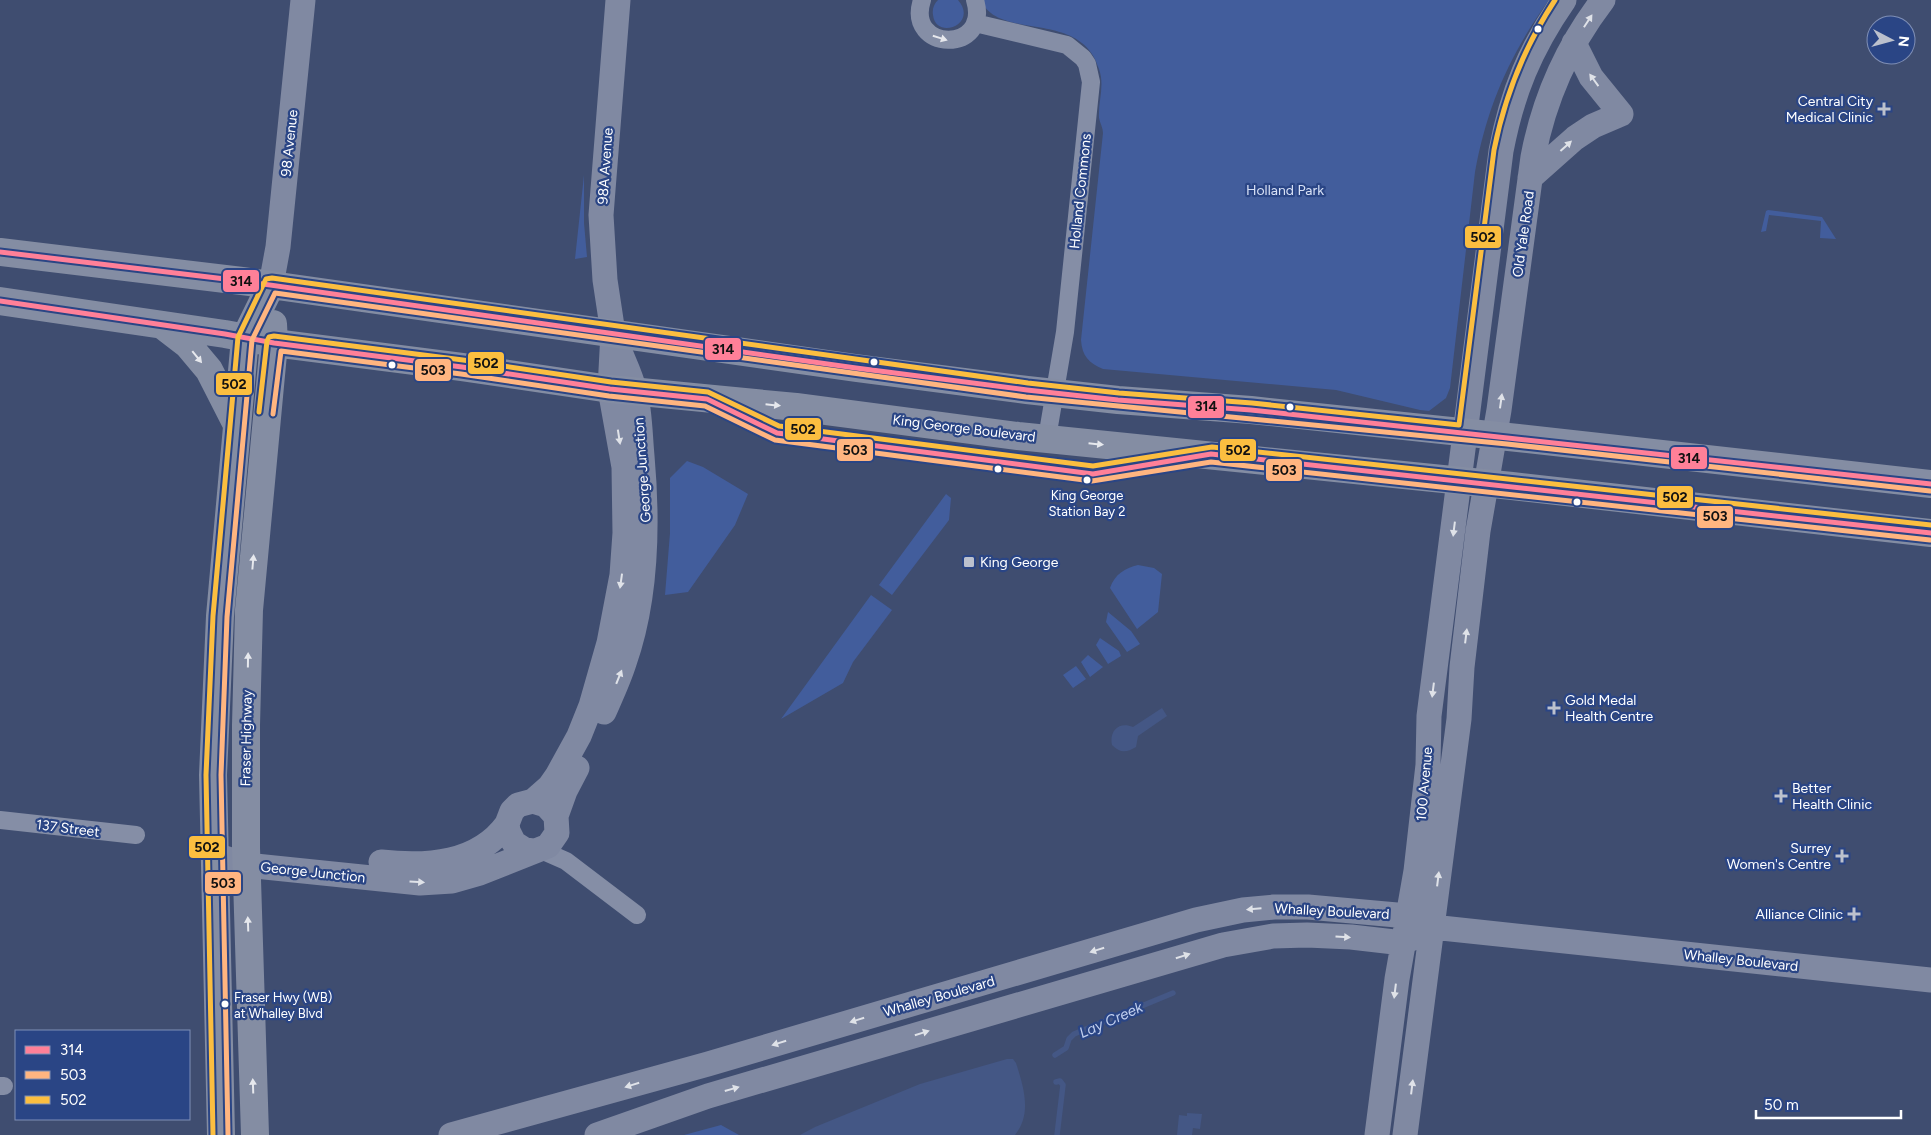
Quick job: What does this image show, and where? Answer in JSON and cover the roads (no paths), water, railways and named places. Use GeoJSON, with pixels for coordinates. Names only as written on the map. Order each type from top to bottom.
{"type":"FeatureCollection","features":[{"type":"Feature","properties":{"kind":"main road","name":"98 Avenue"},"geometry":{"type":"LineString","coordinates":[[271,285],[278,246],[303,0]]}},
{"type":"Feature","properties":{"kind":"main road","name":"98A Avenue"},"geometry":{"type":"LineString","coordinates":[[613,333],[605,273],[601,215],[618,0]]}},
{"type":"Feature","properties":{"kind":"main road"},"geometry":{"type":"LineString","coordinates":[[1466,432],[1500,160],[1507,121],[1513,97],[1527,61],[1564,0]]}},
{"type":"Feature","properties":{"kind":"main road","name":"Old Yale Road"},"geometry":{"type":"LineString","coordinates":[[1473,482],[1495,435],[1530,178],[1539,128],[1557,75],[1574,43],[1603,0]]}},
{"type":"Feature","properties":{"kind":"main road"},"geometry":{"type":"LineString","coordinates":[[1530,178],[1575,138],[1594,126],[1621,114],[1592,78],[1574,43]]}},
{"type":"Feature","properties":{"kind":"main road"},"geometry":{"type":"LineString","coordinates":[[0,252],[271,285],[856,368],[1055,393],[1251,410],[1495,435],[1931,484]]}},
{"type":"Feature","properties":{"kind":"main road"},"geometry":{"type":"LineString","coordinates":[[221,1135],[213,775],[216,679],[236,423],[245,338],[271,285]]}},
{"type":"Feature","properties":{"kind":"main road","name":"Fraser Highway"},"geometry":{"type":"LineString","coordinates":[[255,1135],[246,857],[246,725],[249,610],[274,343],[271,285]]}},
{"type":"Feature","properties":{"kind":"main road","name":"King George Boulevard"},"geometry":{"type":"LineString","coordinates":[[0,301],[161,324],[274,343],[623,390],[796,407],[1047,438],[1931,532]]}},
{"type":"Feature","properties":{"kind":"main road"},"geometry":{"type":"LineString","coordinates":[[161,324],[188,345],[209,370],[236,423]]}},
{"type":"Feature","properties":{"kind":"main road","name":"George Junction"},"geometry":{"type":"LineString","coordinates":[[246,857],[432,883],[470,876],[547,837],[565,791],[588,747],[625,662],[640,596],[645,546],[645,490],[623,390],[613,333]]}},
{"type":"Feature","properties":{"kind":"main road","name":"George Junction"},"geometry":{"type":"LineString","coordinates":[[215,855],[423,865],[451,861],[492,841],[507,824],[512,811],[525,802],[533,801],[550,786],[579,736],[598,684],[616,608],[624,554],[623,390]]}},
{"type":"Feature","properties":{"kind":"main road","name":"100 Avenue"},"geometry":{"type":"LineString","coordinates":[[1405,1135],[1459,719],[1462,667],[1478,531],[1466,432]]}},
{"type":"Feature","properties":{"kind":"main road","name":"100 Avenue"},"geometry":{"type":"LineString","coordinates":[[1377,1135],[1403,943],[1416,871],[1428,765],[1429,716],[1473,482]]}},
{"type":"Feature","properties":{"kind":"main road"},"geometry":{"type":"LineString","coordinates":[[507,824],[514,843],[525,850],[547,837],[546,805],[533,801]]}},
{"type":"Feature","properties":{"kind":"main road","name":"Whalley Boulevard"},"geometry":{"type":"LineString","coordinates":[[451,1135],[708,1064],[1219,914],[1243,910],[1274,907],[1308,907],[1408,916],[1432,928],[1931,980]]}},
{"type":"Feature","properties":{"kind":"main road"},"geometry":{"type":"LineString","coordinates":[[1403,943],[1432,928]]}},
{"type":"Feature","properties":{"kind":"main road","name":"Whalley Boulevard"},"geometry":{"type":"LineString","coordinates":[[597,1135],[708,1096],[1223,945],[1273,936],[1307,935],[1403,943]]}},
{"type":"Feature","properties":{"kind":"street"},"geometry":{"type":"LineString","coordinates":[[922,0],[919,11],[920,21],[925,30],[942,40],[952,41],[962,38],[975,23],[977,10],[974,0]]}},
{"type":"Feature","properties":{"kind":"street","name":"Holland Commons"},"geometry":{"type":"LineString","coordinates":[[975,23],[1066,45],[1083,58],[1090,73],[1089,113],[1066,323],[1047,438]]}},
{"type":"Feature","properties":{"kind":"street","name":"137 Street"},"geometry":{"type":"LineString","coordinates":[[0,820],[136,835]]}},
{"type":"Feature","properties":{"kind":"street"},"geometry":{"type":"LineString","coordinates":[[547,837],[566,861],[637,915]]}},
{"type":"Feature","properties":{"kind":"waterway","name":"Lay Creek"},"geometry":{"type":"LineString","coordinates":[[1055,1055],[1066,1048],[1069,1039],[1074,1034],[1173,993]]}},
{"type":"Feature","properties":{"kind":"waterway","name":"Lay Creek"},"geometry":{"type":"LineString","coordinates":[[1056,1082],[1060,1081],[1063,1085],[1057,1135]]}},
{"type":"Feature","properties":{"kind":"place","name":"Central City Medical Clinic"},"geometry":{"type":"Point","coordinates":[1884,109]}},
{"type":"Feature","properties":{"kind":"place","name":"King George Station Bay 2"},"geometry":{"type":"Point","coordinates":[1087,480]}},
{"type":"Feature","properties":{"kind":"place","name":"King George"},"geometry":{"type":"Point","coordinates":[969,562]}},
{"type":"Feature","properties":{"kind":"place","name":"Gold Medal Health Centre"},"geometry":{"type":"Point","coordinates":[1554,708]}},
{"type":"Feature","properties":{"kind":"place","name":"Better Health Clinic"},"geometry":{"type":"Point","coordinates":[1781,796]}},
{"type":"Feature","properties":{"kind":"place","name":"Surrey Women's Centre"},"geometry":{"type":"Point","coordinates":[1842,856]}},
{"type":"Feature","properties":{"kind":"place","name":"Alliance Clinic"},"geometry":{"type":"Point","coordinates":[1854,914]}},
{"type":"Feature","properties":{"kind":"place","name":"Fraser Hwy (WB) at Whalley Blvd"},"geometry":{"type":"Point","coordinates":[225,1004]}},
{"type":"Feature","properties":{"kind":"park label","name":"Holland Park"},"geometry":{"type":"Point","coordinates":[1285,190]}}]}
